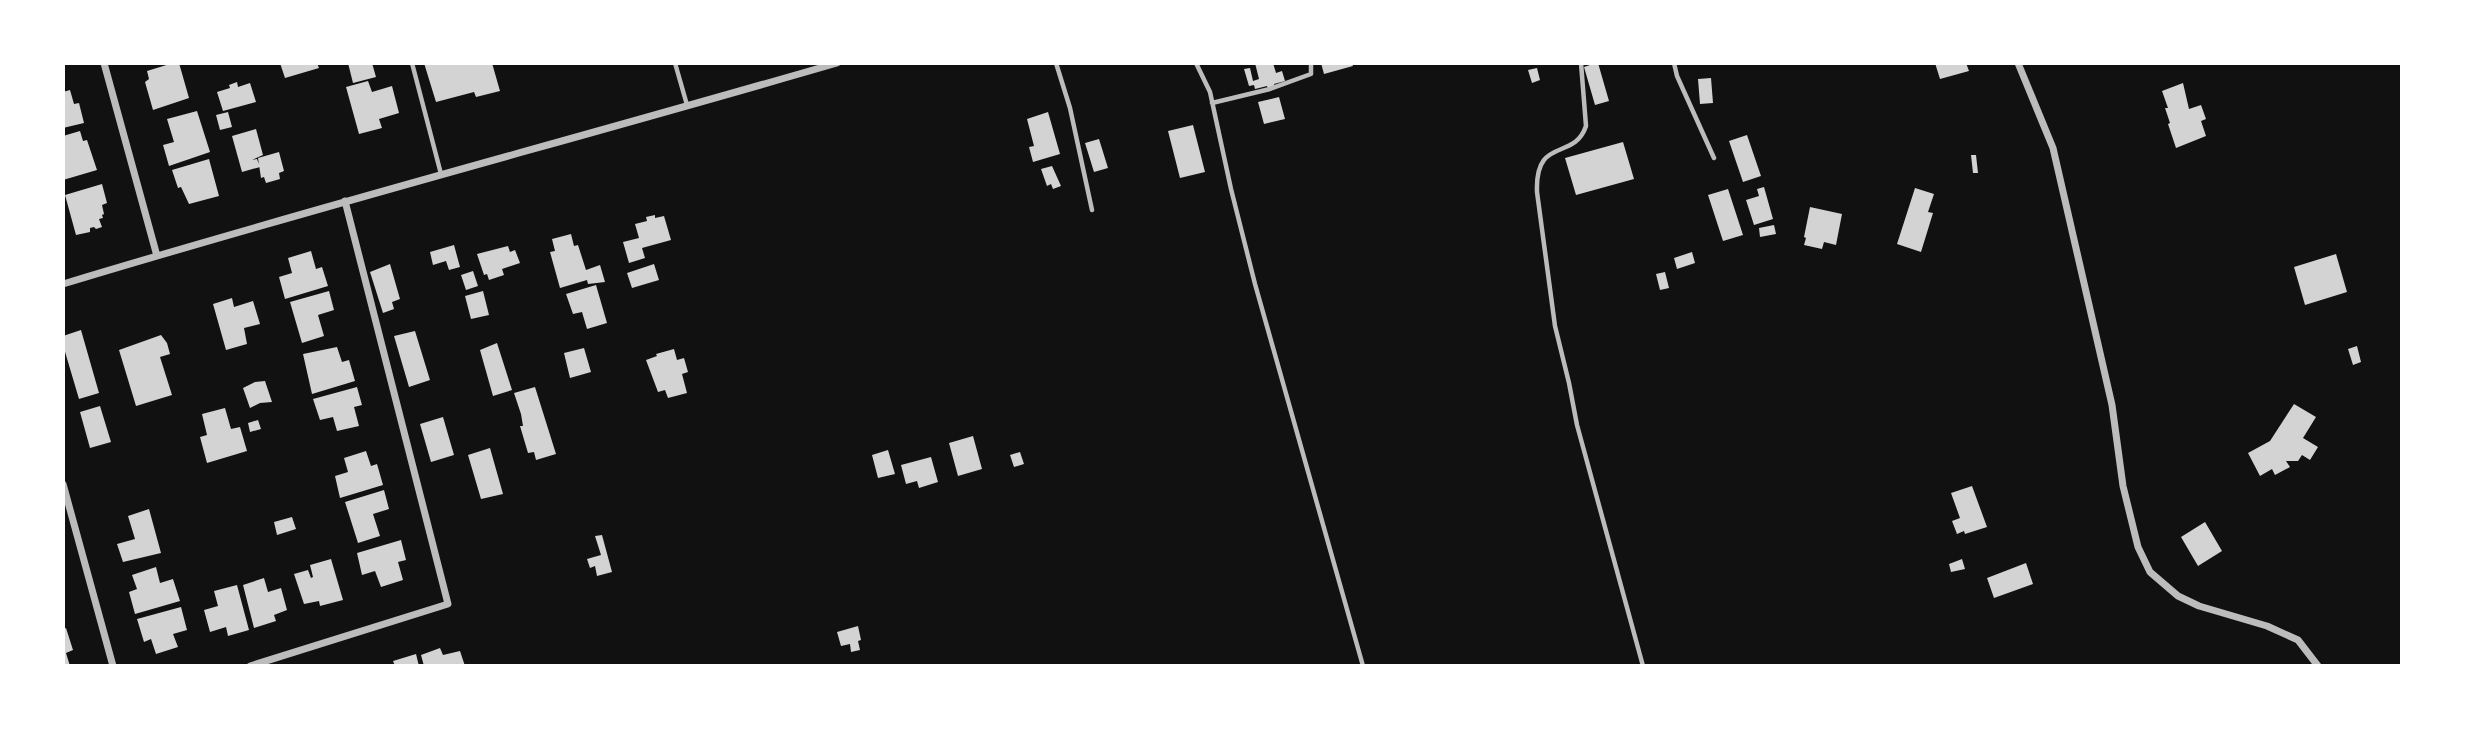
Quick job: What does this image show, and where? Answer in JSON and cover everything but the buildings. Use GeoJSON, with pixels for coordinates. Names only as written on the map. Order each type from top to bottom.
{"type":"FeatureCollection","features":[{"type":"Feature","properties":{"kind":"street"},"geometry":{"type":"LineString","coordinates":[[104,63],[157,256]]}},
{"type":"Feature","properties":{"kind":"street"},"geometry":{"type":"LineString","coordinates":[[63,284],[345,201],[837,63]]}},
{"type":"Feature","properties":{"kind":"street"},"geometry":{"type":"LineString","coordinates":[[2018,63],[2053,148],[2112,405],[2123,486],[2138,547],[2146,564],[2150,572],[2178,596],[2199,606],[2267,626],[2298,640],[2318,666]]}},
{"type":"Feature","properties":{"kind":"street"},"geometry":{"type":"LineString","coordinates":[[250,666],[448,604],[345,201]]}},
{"type":"Feature","properties":{"kind":"street"},"geometry":{"type":"LineString","coordinates":[[63,484],[113,666]]}},
{"type":"Feature","properties":{"kind":"lane"},"geometry":{"type":"LineString","coordinates":[[412,63],[441,174]]}},
{"type":"Feature","properties":{"kind":"lane"},"geometry":{"type":"LineString","coordinates":[[675,63],[687,106]]}},
{"type":"Feature","properties":{"kind":"lane"},"geometry":{"type":"LineString","coordinates":[[1056,63],[1070,108],[1092,210]]}},
{"type":"Feature","properties":{"kind":"lane"},"geometry":{"type":"LineString","coordinates":[[1196,63],[1210,92],[1255,284],[1363,666]]}},
{"type":"Feature","properties":{"kind":"lane"},"geometry":{"type":"LineString","coordinates":[[1212,103],[1270,89],[1311,74],[1311,63]]}},
{"type":"Feature","properties":{"kind":"lane"},"geometry":{"type":"LineString","coordinates":[[1581,63],[1586,126],[1583,135],[1542,160],[1536,173],[1537,192],[1555,326],[1577,425],[1643,666]]}},
{"type":"Feature","properties":{"kind":"lane"},"geometry":{"type":"LineString","coordinates":[[1674,63],[1677,76],[1714,158]]}}]}
